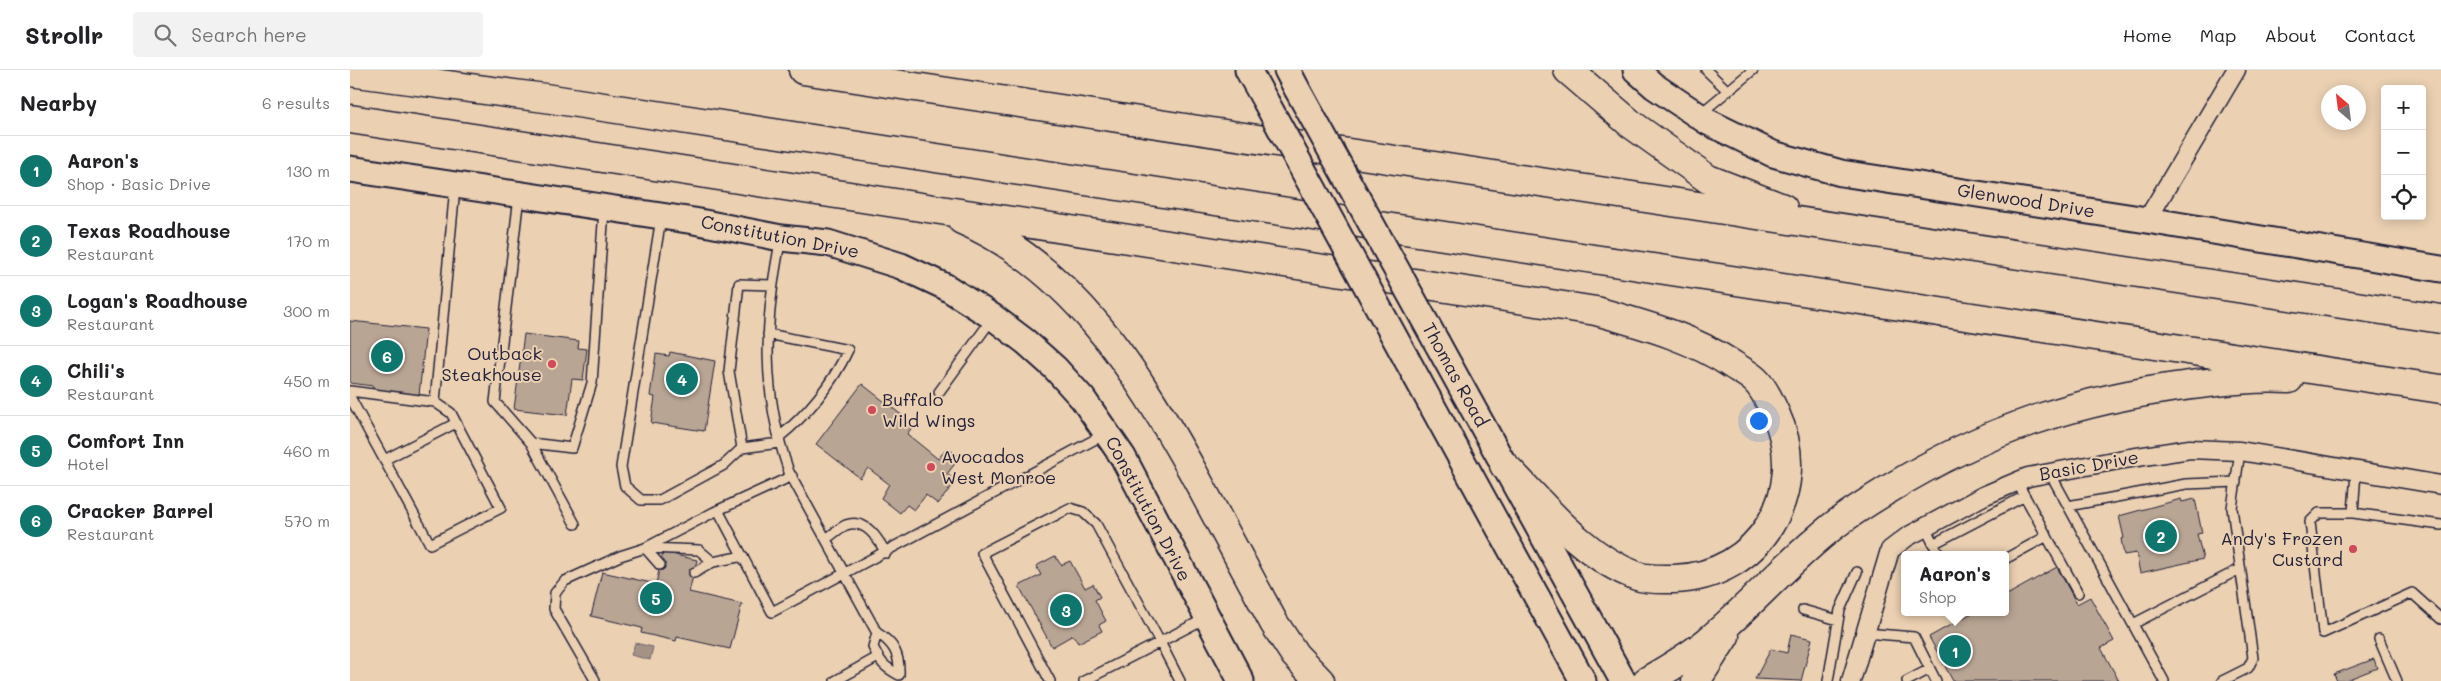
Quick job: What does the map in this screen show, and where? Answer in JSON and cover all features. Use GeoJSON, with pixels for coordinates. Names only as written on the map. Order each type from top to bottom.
{"type":"FeatureCollection","features":[{"type":"Feature","properties":{"kind":"highway"},"geometry":{"type":"LineString","coordinates":[[803,70],[2441,319]]}},
{"type":"Feature","properties":{"kind":"highway"},"geometry":{"type":"LineString","coordinates":[[1568,70],[1631,124],[1708,179],[1829,226]]}},
{"type":"Feature","properties":{"kind":"highway"},"geometry":{"type":"LineString","coordinates":[[350,72],[545,98],[2441,389]]}},
{"type":"Feature","properties":{"kind":"highway"},"geometry":{"type":"LineString","coordinates":[[350,119],[1596,311],[1652,327],[1696,343],[1755,380],[1771,404],[1785,433],[1788,453],[1787,485],[1778,513],[1768,528],[1747,553],[1722,569],[1693,579],[1660,579],[1638,576],[1608,561],[1579,541],[1504,465]]}},
{"type":"Feature","properties":{"kind":"highway"},"geometry":{"type":"LineString","coordinates":[[918,206],[982,229],[1038,266],[1103,331],[1131,367],[1160,414],[1274,623],[1295,655],[1320,681]]}},
{"type":"Feature","properties":{"kind":"highway"},"geometry":{"type":"LineString","coordinates":[[1647,681],[1675,665],[1707,642],[1820,537],[1866,504],[1918,471],[2001,431],[2028,421],[2079,405],[2154,390],[2222,381],[2278,378],[2441,389]]}},
{"type":"Feature","properties":{"kind":"highway"},"geometry":{"type":"LineString","coordinates":[[1696,681],[1740,612]]}},
{"type":"Feature","properties":{"kind":"street","name":"Thomas Road"},"geometry":{"type":"LineString","coordinates":[[1248,70],[1583,681]]}},
{"type":"Feature","properties":{"kind":"street","name":"Glenwood Drive"},"geometry":{"type":"LineString","coordinates":[[1636,70],[1654,86],[1698,116],[1773,154],[1841,174],[2147,220],[2441,269]]}},
{"type":"Feature","properties":{"kind":"street"},"geometry":{"type":"LineString","coordinates":[[2147,220],[2236,70]]}},
{"type":"Feature","properties":{"kind":"street","name":"Thomas Road"},"geometry":{"type":"LineString","coordinates":[[1292,79],[1623,681]]}},
{"type":"Feature","properties":{"kind":"street","name":"Constitution Drive"},"geometry":{"type":"LineString","coordinates":[[350,169],[604,206],[781,238],[828,243],[901,266],[946,287],[993,317],[1055,368],[1107,433],[1127,465],[1206,618],[1241,681]]}},
{"type":"Feature","properties":{"kind":"street","name":"Basic Drive"},"geometry":{"type":"LineString","coordinates":[[1851,681],[1890,550],[1898,542],[1983,496],[2021,489],[2050,473],[2124,459],[2190,450],[2240,451],[2441,485]]}},
{"type":"Feature","properties":{"kind":"lane"},"geometry":{"type":"LineString","coordinates":[[1706,70],[1728,91]]}},
{"type":"Feature","properties":{"kind":"lane"},"geometry":{"type":"LineString","coordinates":[[1698,116],[1754,70]]}},
{"type":"Feature","properties":{"kind":"lane"},"geometry":{"type":"LineString","coordinates":[[435,402],[455,184]]}},
{"type":"Feature","properties":{"kind":"lane"},"geometry":{"type":"LineString","coordinates":[[519,194],[495,402],[531,443],[575,524]]}},
{"type":"Feature","properties":{"kind":"lane"},"geometry":{"type":"LineString","coordinates":[[531,443],[572,448],[592,383],[604,206]]}},
{"type":"Feature","properties":{"kind":"lane"},"geometry":{"type":"LineString","coordinates":[[661,215],[621,467],[625,486],[641,500],[660,500],[724,465],[742,448],[779,440],[796,424],[839,370],[848,350],[768,334]]}},
{"type":"Feature","properties":{"kind":"lane"},"geometry":{"type":"LineString","coordinates":[[781,238],[772,285],[768,334],[770,398],[779,440],[792,476],[876,633],[889,640],[899,659],[901,678]]}},
{"type":"Feature","properties":{"kind":"lane"},"geometry":{"type":"LineString","coordinates":[[742,448],[728,371],[739,284],[772,285]]}},
{"type":"Feature","properties":{"kind":"lane"},"geometry":{"type":"LineString","coordinates":[[939,392],[993,317]]}},
{"type":"Feature","properties":{"kind":"lane"},"geometry":{"type":"LineString","coordinates":[[350,391],[435,402],[451,414],[501,508],[430,544],[350,397]]}},
{"type":"Feature","properties":{"kind":"lane"},"geometry":{"type":"LineString","coordinates":[[384,460],[456,423]]}},
{"type":"Feature","properties":{"kind":"lane"},"geometry":{"type":"LineString","coordinates":[[718,510],[772,612],[845,575],[1107,433]]}},
{"type":"Feature","properties":{"kind":"lane"},"geometry":{"type":"LineString","coordinates":[[2222,681],[2248,668],[2252,658],[2232,508],[2240,451]]}},
{"type":"Feature","properties":{"kind":"lane"},"geometry":{"type":"LineString","coordinates":[[2353,513],[2356,472]]}},
{"type":"Feature","properties":{"kind":"lane"},"geometry":{"type":"LineString","coordinates":[[2050,473],[2164,681]]}},
{"type":"Feature","properties":{"kind":"lane"},"geometry":{"type":"LineString","coordinates":[[595,680],[554,609],[555,593],[565,581],[620,556],[645,548],[718,510],[792,476]]}},
{"type":"Feature","properties":{"kind":"lane"},"geometry":{"type":"LineString","coordinates":[[2068,506],[2186,484],[2236,482]]}},
{"type":"Feature","properties":{"kind":"lane"},"geometry":{"type":"LineString","coordinates":[[1934,544],[2021,489],[2078,592]]}},
{"type":"Feature","properties":{"kind":"lane"},"geometry":{"type":"LineString","coordinates":[[1050,681],[982,553],[1070,508],[1083,512],[1096,524],[1180,681]]}},
{"type":"Feature","properties":{"kind":"lane"},"geometry":{"type":"LineString","coordinates":[[2441,525],[2353,513],[2319,513],[2310,522],[2324,633],[2412,593],[2441,619]]}},
{"type":"Feature","properties":{"kind":"lane"},"geometry":{"type":"LineString","coordinates":[[826,539],[847,524],[863,526],[874,532],[886,553]]}},
{"type":"Feature","properties":{"kind":"lane"},"geometry":{"type":"LineString","coordinates":[[1925,527],[1937,551]]}},
{"type":"Feature","properties":{"kind":"lane"},"geometry":{"type":"LineString","coordinates":[[2009,557],[2047,536]]}},
{"type":"Feature","properties":{"kind":"lane"},"geometry":{"type":"LineString","coordinates":[[645,548],[699,550],[713,562]]}},
{"type":"Feature","properties":{"kind":"lane"},"geometry":{"type":"LineString","coordinates":[[645,548],[660,565]]}},
{"type":"Feature","properties":{"kind":"lane"},"geometry":{"type":"LineString","coordinates":[[694,573],[713,562],[743,556]]}},
{"type":"Feature","properties":{"kind":"lane"},"geometry":{"type":"LineString","coordinates":[[2133,624],[2240,569]]}},
{"type":"Feature","properties":{"kind":"lane"},"geometry":{"type":"LineString","coordinates":[[1828,681],[1840,610],[1857,572]]}},
{"type":"Feature","properties":{"kind":"lane"},"geometry":{"type":"LineString","coordinates":[[1803,610],[1838,620]]}},
{"type":"Feature","properties":{"kind":"lane"},"geometry":{"type":"LineString","coordinates":[[1084,681],[1206,618]]}},
{"type":"Feature","properties":{"kind":"lane"},"geometry":{"type":"LineString","coordinates":[[876,633],[873,647],[878,657],[883,666],[901,678]]}},
{"type":"Feature","properties":{"kind":"lane"},"geometry":{"type":"LineString","coordinates":[[1865,633],[1914,638],[1936,681]]}},
{"type":"Feature","properties":{"kind":"lane"},"geometry":{"type":"LineString","coordinates":[[2380,639],[2397,681]]}},
{"type":"Feature","properties":{"kind":"lane"},"geometry":{"type":"LineString","coordinates":[[835,681],[878,657]]}},
{"type":"Feature","properties":{"kind":"lane"},"geometry":{"type":"LineString","coordinates":[[1907,681],[1930,668]]}},
{"type":"Feature","properties":{"kind":"shaded area"},"geometry":{"type":"Polygon","coordinates":[[[635,643],[653,647],[650,660],[631,655],[635,643]]]}},
{"type":"Feature","properties":{"kind":"building"},"geometry":{"type":"Polygon","coordinates":[[[350,321],[426,329],[419,395],[372,390],[373,386],[350,383],[350,321]]]}},
{"type":"Feature","properties":{"kind":"building","name":"Outback Steakhouse"},"geometry":{"type":"Polygon","coordinates":[[[524,334],[579,341],[578,348],[587,349],[583,380],[572,379],[567,415],[514,409],[524,334]]]}},
{"type":"Feature","properties":{"kind":"building"},"geometry":{"type":"Polygon","coordinates":[[[670,352],[715,361],[704,431],[651,423],[655,397],[650,396],[656,354],[669,356],[670,352]]]}},
{"type":"Feature","properties":{"kind":"building"},"geometry":{"type":"Polygon","coordinates":[[[862,384],[904,417],[913,426],[907,434],[938,459],[947,448],[960,457],[947,474],[956,481],[938,504],[926,495],[914,510],[907,505],[900,513],[881,498],[889,484],[868,468],[860,478],[816,444],[862,384]]]}},
{"type":"Feature","properties":{"kind":"building"},"geometry":{"type":"Polygon","coordinates":[[[2181,499],[2182,502],[2195,499],[2202,533],[2197,534],[2203,559],[2140,573],[2136,553],[2124,555],[2121,539],[2124,538],[2119,516],[2181,499]]]}},
{"type":"Feature","properties":{"kind":"building"},"geometry":{"type":"Polygon","coordinates":[[[663,552],[697,560],[689,592],[742,604],[730,649],[677,637],[676,641],[641,633],[642,628],[591,616],[602,572],[656,584],[663,552]]]}},
{"type":"Feature","properties":{"kind":"building"},"geometry":{"type":"Polygon","coordinates":[[[1055,556],[1061,565],[1070,561],[1085,588],[1093,584],[1100,597],[1095,600],[1106,621],[1099,625],[1102,631],[1078,643],[1073,635],[1052,647],[1019,586],[1041,575],[1036,566],[1055,556]]]}},
{"type":"Feature","properties":{"kind":"building"},"geometry":{"type":"Polygon","coordinates":[[[2057,567],[2077,604],[2090,597],[2114,641],[2101,648],[2119,681],[1953,681],[1929,637],[1967,616],[2009,616],[2009,594],[2057,567]]]}},
{"type":"Feature","properties":{"kind":"building"},"geometry":{"type":"Polygon","coordinates":[[[1791,634],[1812,639],[1801,681],[1755,679],[1771,649],[1787,653],[1791,634]]]}},
{"type":"Feature","properties":{"kind":"building"},"geometry":{"type":"Polygon","coordinates":[[[2374,659],[2377,668],[2344,681],[2337,681],[2334,674],[2374,659]]]}},
{"type":"Feature","properties":{"kind":"place","name":"Cracker Barrel"},"geometry":{"type":"Point","coordinates":[387,356]}},
{"type":"Feature","properties":{"kind":"place","name":"Outback Steakhouse"},"geometry":{"type":"Point","coordinates":[552,364]}},
{"type":"Feature","properties":{"kind":"place","name":"Chili's"},"geometry":{"type":"Point","coordinates":[682,379]}},
{"type":"Feature","properties":{"kind":"place","name":"Buffalo Wild Wings"},"geometry":{"type":"Point","coordinates":[872,410]}},
{"type":"Feature","properties":{"kind":"place","name":"Avocados West Monroe"},"geometry":{"type":"Point","coordinates":[931,467]}},
{"type":"Feature","properties":{"kind":"place","name":"Texas Roadhouse"},"geometry":{"type":"Point","coordinates":[2161,536]}},
{"type":"Feature","properties":{"kind":"place","name":"Andy's Frozen Custard"},"geometry":{"type":"Point","coordinates":[2353,549]}},
{"type":"Feature","properties":{"kind":"place","name":"Comfort Inn"},"geometry":{"type":"Point","coordinates":[656,598]}},
{"type":"Feature","properties":{"kind":"place","name":"Logan's Roadhouse"},"geometry":{"type":"Point","coordinates":[1066,610]}},
{"type":"Feature","properties":{"kind":"place","name":"Aaron's"},"geometry":{"type":"Point","coordinates":[1955,651]}}]}
